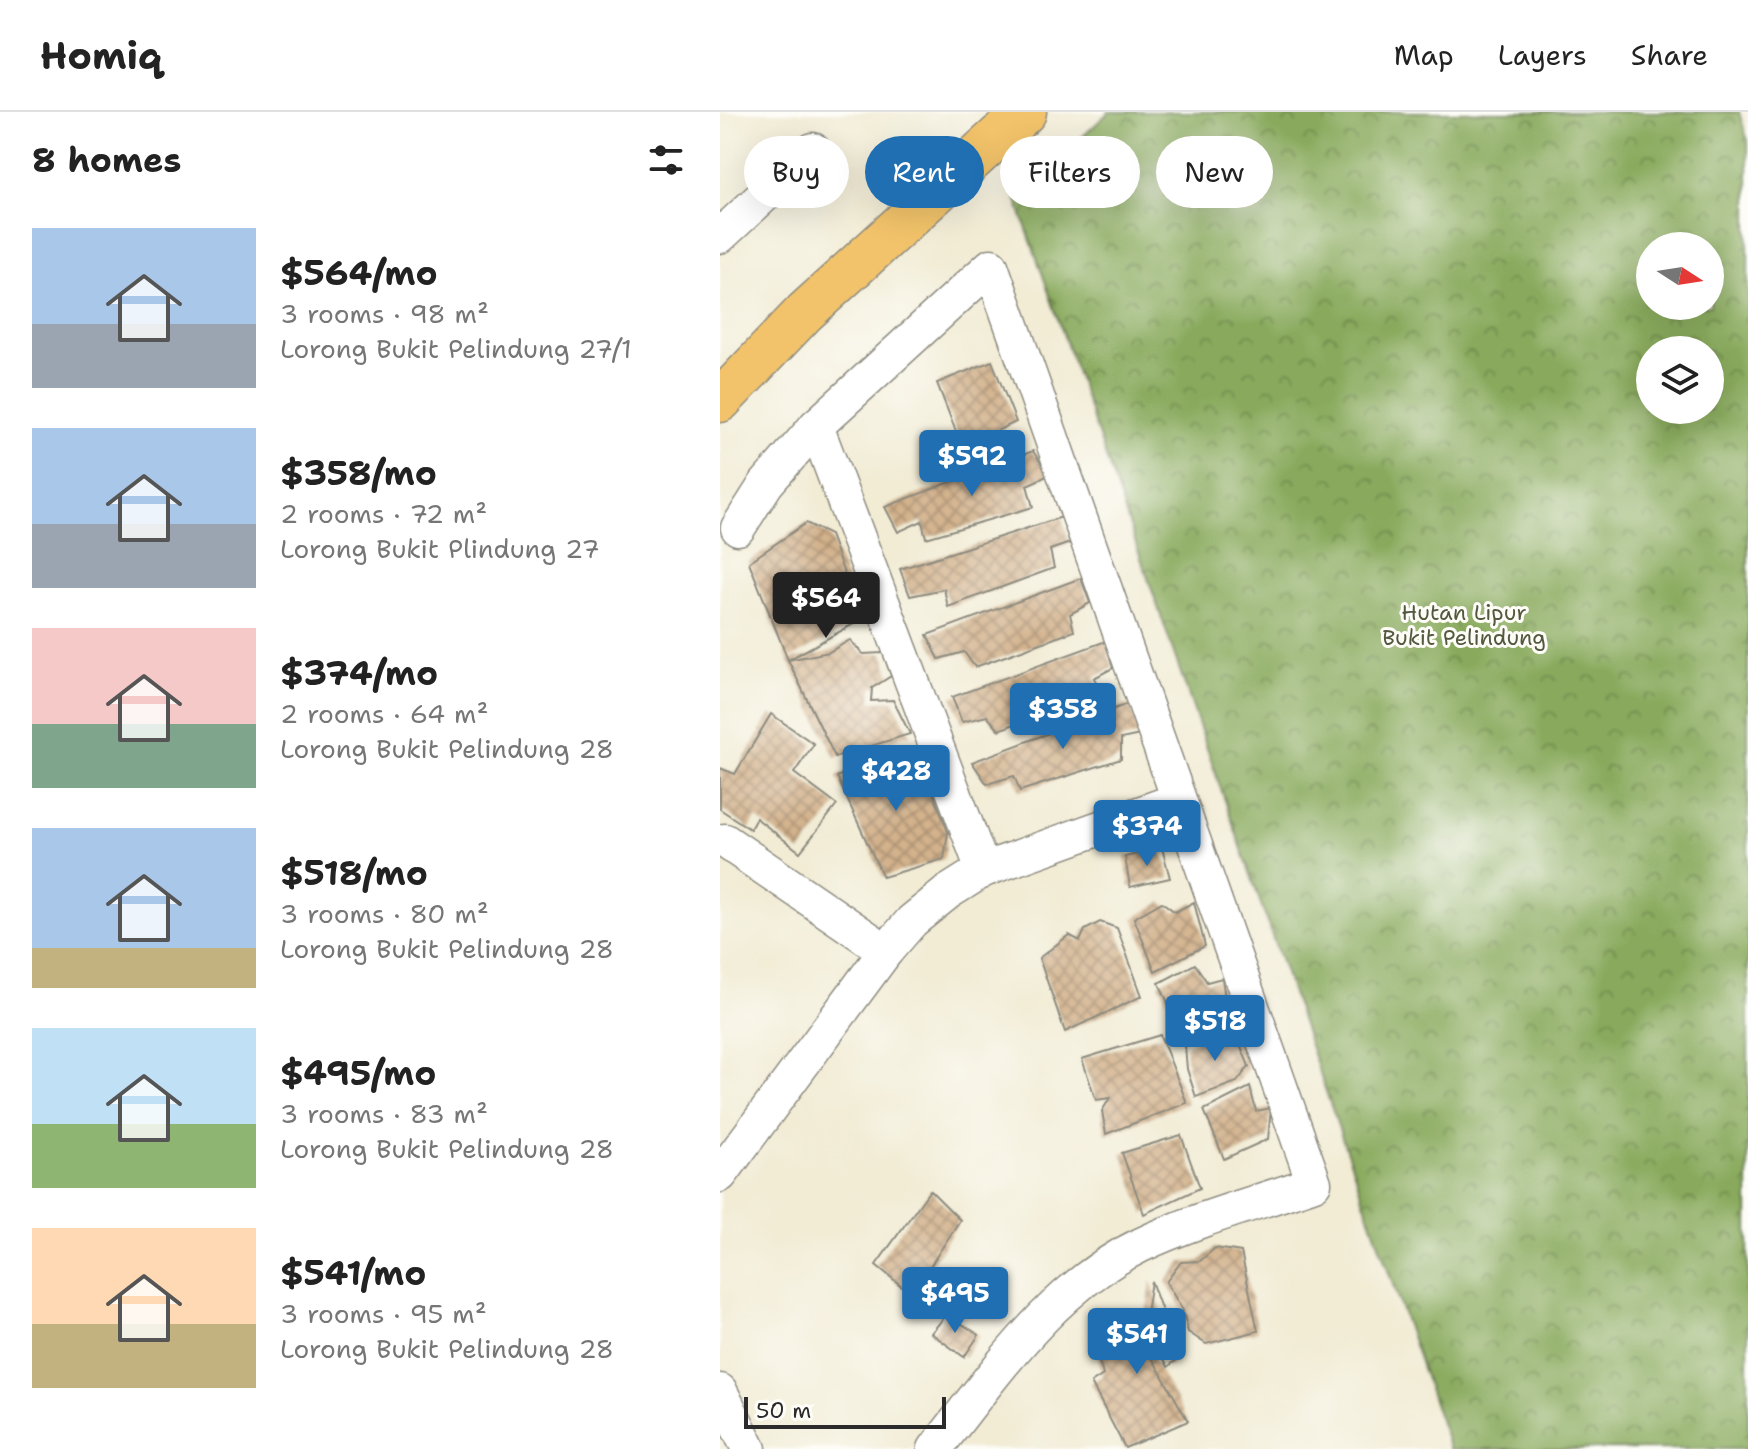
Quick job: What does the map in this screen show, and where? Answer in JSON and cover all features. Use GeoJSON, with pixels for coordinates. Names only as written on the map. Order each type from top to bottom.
{"type":"FeatureCollection","features":[{"type":"Feature","properties":{"kind":"main road"},"geometry":{"type":"LineString","coordinates":[[720,401],[805,312],[1025,112]]}},
{"type":"Feature","properties":{"kind":"street"},"geometry":{"type":"LineString","coordinates":[[720,236],[750,208]]}},
{"type":"Feature","properties":{"kind":"street"},"geometry":{"type":"LineString","coordinates":[[738,528],[766,484],[816,426],[991,266],[1314,1183],[1141,1245],[1097,1271],[1047,1313],[935,1449]]}},
{"type":"Feature","properties":{"kind":"street"},"geometry":{"type":"LineString","coordinates":[[816,426],[983,870]]}},
{"type":"Feature","properties":{"kind":"street"},"geometry":{"type":"LineString","coordinates":[[720,1175],[886,951],[912,921],[948,892],[983,870],[1178,800]]}},
{"type":"Feature","properties":{"kind":"street"},"geometry":{"type":"LineString","coordinates":[[725,841],[886,951]]}},
{"type":"Feature","properties":{"kind":"street"},"geometry":{"type":"LineString","coordinates":[[720,1391],[749,1449]]}},
{"type":"Feature","properties":{"kind":"green space","name":"Hutan Lipur Bukit Pelindung"},"geometry":{"type":"Polygon","coordinates":[[[1109,112],[1739,112],[1748,141],[1748,1449],[1450,1449],[1019,208],[1140,208],[1140,136],[1083,136],[1109,112]]]}},
{"type":"Feature","properties":{"kind":"building"},"geometry":{"type":"Polygon","coordinates":[[[992,361],[1016,422],[962,447],[937,383],[992,361]]]}},
{"type":"Feature","properties":{"kind":"building"},"geometry":{"type":"Polygon","coordinates":[[[1033,451],[1049,475],[1027,485],[1033,507],[926,538],[922,521],[898,532],[885,507],[1033,451]]]}},
{"type":"Feature","properties":{"kind":"building"},"geometry":{"type":"Polygon","coordinates":[[[1062,517],[1070,543],[1050,550],[1054,568],[948,607],[944,589],[910,596],[900,569],[1062,517]]]}},
{"type":"Feature","properties":{"kind":"building"},"geometry":{"type":"Polygon","coordinates":[[[806,523],[830,535],[861,620],[788,660],[749,562],[806,523]]]}},
{"type":"Feature","properties":{"kind":"building"},"geometry":{"type":"Polygon","coordinates":[[[1081,578],[1090,603],[1070,614],[1074,631],[975,667],[964,652],[939,659],[927,635],[1081,578]]]}},
{"type":"Feature","properties":{"kind":"building"},"geometry":{"type":"Polygon","coordinates":[[[850,640],[863,654],[883,653],[891,676],[872,688],[871,701],[893,700],[910,734],[835,757],[788,660],[829,652],[850,640]]]}},
{"type":"Feature","properties":{"kind":"building"},"geometry":{"type":"Polygon","coordinates":[[[1106,641],[1113,668],[1094,678],[1101,691],[999,730],[987,716],[962,722],[952,697],[1106,641]]]}},
{"type":"Feature","properties":{"kind":"building"},"geometry":{"type":"Polygon","coordinates":[[[1130,703],[1140,735],[1121,739],[1121,759],[1020,791],[1014,776],[987,784],[972,762],[1130,703]]]}},
{"type":"Feature","properties":{"kind":"building"},"geometry":{"type":"Polygon","coordinates":[[[771,714],[814,744],[794,773],[837,805],[800,852],[756,818],[750,829],[720,809],[720,768],[735,774],[771,714]]]}},
{"type":"Feature","properties":{"kind":"building"},"geometry":{"type":"Polygon","coordinates":[[[896,754],[921,761],[948,832],[944,859],[883,877],[837,777],[870,760],[896,754]]]}},
{"type":"Feature","properties":{"kind":"building"},"geometry":{"type":"Polygon","coordinates":[[[1162,848],[1170,878],[1130,887],[1125,857],[1162,848]]]}},
{"type":"Feature","properties":{"kind":"building"},"geometry":{"type":"Polygon","coordinates":[[[1162,902],[1175,912],[1194,902],[1205,946],[1155,971],[1134,918],[1162,902]]]}},
{"type":"Feature","properties":{"kind":"building"},"geometry":{"type":"Polygon","coordinates":[[[1100,922],[1117,928],[1142,996],[1065,1032],[1039,958],[1069,935],[1080,941],[1085,930],[1100,922]]]}},
{"type":"Feature","properties":{"kind":"building"},"geometry":{"type":"Polygon","coordinates":[[[1195,964],[1207,982],[1222,978],[1227,1011],[1179,1027],[1159,983],[1195,964]]]}},
{"type":"Feature","properties":{"kind":"building"},"geometry":{"type":"Polygon","coordinates":[[[1208,1031],[1218,1041],[1235,1032],[1249,1066],[1237,1082],[1196,1097],[1187,1069],[1185,1046],[1208,1031]]]}},
{"type":"Feature","properties":{"kind":"building"},"geometry":{"type":"Polygon","coordinates":[[[1160,1035],[1187,1103],[1106,1134],[1102,1111],[1110,1098],[1096,1100],[1082,1059],[1160,1035]]]}},
{"type":"Feature","properties":{"kind":"building"},"geometry":{"type":"Polygon","coordinates":[[[1250,1087],[1256,1111],[1271,1108],[1268,1139],[1224,1159],[1204,1110],[1250,1087]]]}},
{"type":"Feature","properties":{"kind":"building"},"geometry":{"type":"Polygon","coordinates":[[[1181,1135],[1200,1188],[1144,1214],[1122,1153],[1181,1135]]]}},
{"type":"Feature","properties":{"kind":"building"},"geometry":{"type":"Polygon","coordinates":[[[930,1190],[960,1220],[929,1268],[950,1281],[942,1294],[918,1279],[904,1288],[876,1265],[930,1190]]]}},
{"type":"Feature","properties":{"kind":"building"},"geometry":{"type":"Polygon","coordinates":[[[1215,1248],[1241,1252],[1258,1331],[1206,1344],[1188,1332],[1183,1311],[1166,1282],[1181,1262],[1200,1261],[1215,1248]]]}},
{"type":"Feature","properties":{"kind":"building"},"geometry":{"type":"Polygon","coordinates":[[[1151,1281],[1179,1358],[1168,1367],[1158,1347],[1147,1349],[1188,1421],[1125,1448],[1091,1383],[1103,1375],[1091,1333],[1119,1318],[1135,1332],[1145,1320],[1151,1281]]]}},
{"type":"Feature","properties":{"kind":"building"},"geometry":{"type":"Polygon","coordinates":[[[947,1314],[979,1335],[964,1357],[931,1333],[947,1314]]]}}]}
